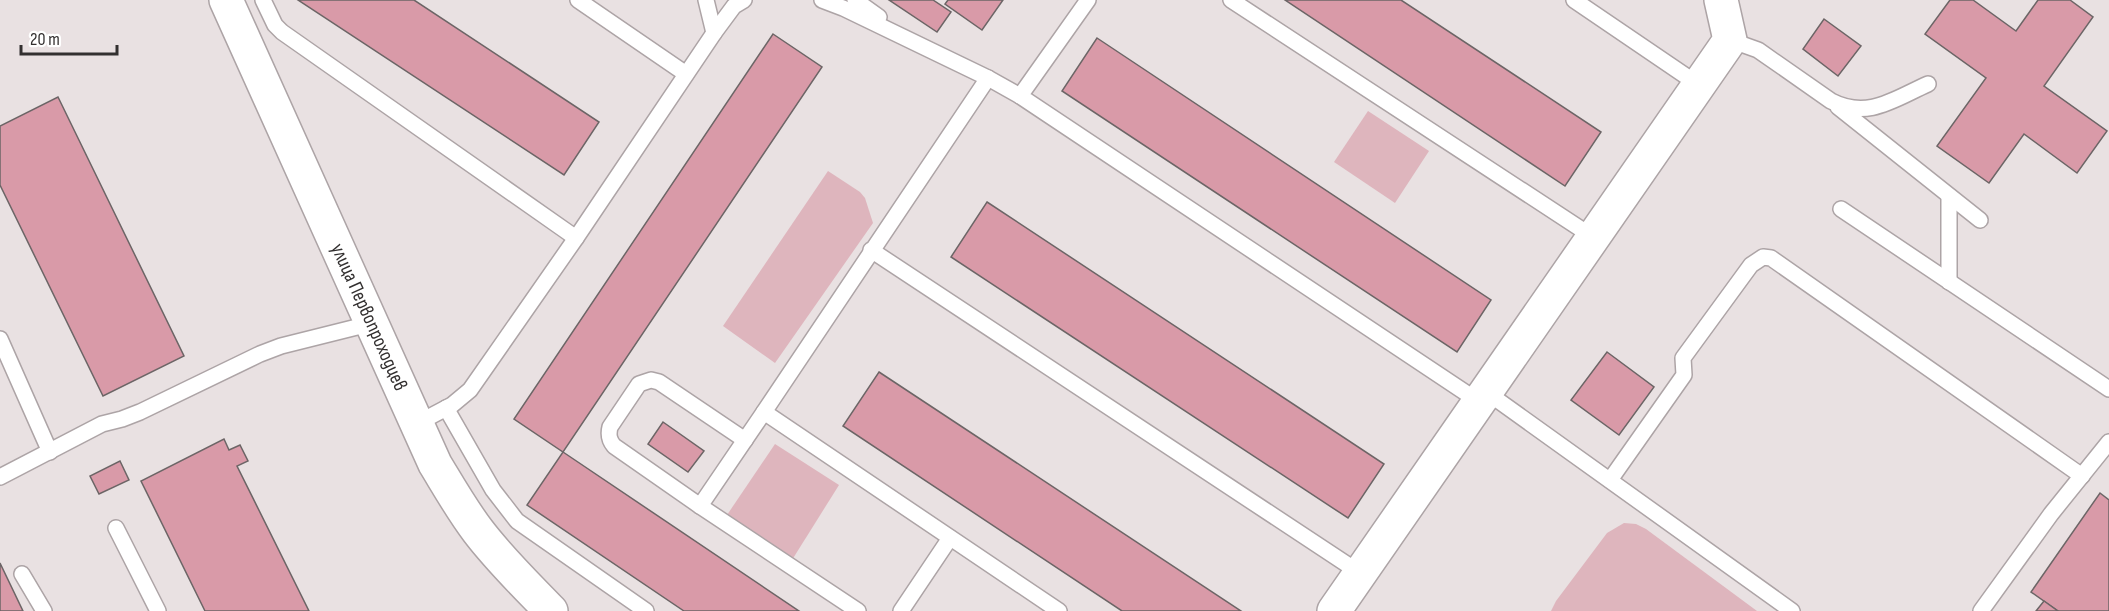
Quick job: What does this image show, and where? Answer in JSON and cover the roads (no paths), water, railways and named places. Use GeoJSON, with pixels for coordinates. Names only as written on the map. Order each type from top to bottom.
{"type":"FeatureCollection","features":[{"type":"Feature","properties":{"kind":"street","name":"улица Первопроходцев"},"geometry":{"type":"LineString","coordinates":[[226,0],[435,464],[479,532],[551,611]]}},
{"type":"Feature","properties":{"kind":"street"},"geometry":{"type":"LineString","coordinates":[[1334,611],[1730,40],[1721,0]]}},
{"type":"Feature","properties":{"kind":"lane"},"geometry":{"type":"LineString","coordinates":[[263,0],[275,25],[282,32],[576,238]]}},
{"type":"Feature","properties":{"kind":"lane"},"geometry":{"type":"LineString","coordinates":[[578,0],[686,74]]}},
{"type":"Feature","properties":{"kind":"lane"},"geometry":{"type":"LineString","coordinates":[[706,0],[714,33]]}},
{"type":"Feature","properties":{"kind":"lane"},"geometry":{"type":"LineString","coordinates":[[416,424],[446,408],[470,390],[714,33],[734,6],[744,0]]}},
{"type":"Feature","properties":{"kind":"lane"},"geometry":{"type":"LineString","coordinates":[[822,0],[918,44],[1020,96],[1610,480],[1792,611]]}},
{"type":"Feature","properties":{"kind":"lane"},"geometry":{"type":"LineString","coordinates":[[855,0],[918,44]]}},
{"type":"Feature","properties":{"kind":"lane"},"geometry":{"type":"LineString","coordinates":[[1020,96],[1088,0]]}},
{"type":"Feature","properties":{"kind":"lane"},"geometry":{"type":"LineString","coordinates":[[1231,0],[1593,237]]}},
{"type":"Feature","properties":{"kind":"lane"},"geometry":{"type":"LineString","coordinates":[[1574,0],[1699,85]]}},
{"type":"Feature","properties":{"kind":"lane"},"geometry":{"type":"LineString","coordinates":[[1730,40],[1758,51],[1831,101],[1980,220]]}},
{"type":"Feature","properties":{"kind":"lane"},"geometry":{"type":"LineString","coordinates":[[700,506],[988,78]]}},
{"type":"Feature","properties":{"kind":"lane"},"geometry":{"type":"LineString","coordinates":[[1831,101],[1843,107],[1858,110],[1875,107],[1928,84]]}},
{"type":"Feature","properties":{"kind":"lane"},"geometry":{"type":"LineString","coordinates":[[1949,196],[1949,282]]}},
{"type":"Feature","properties":{"kind":"lane"},"geometry":{"type":"LineString","coordinates":[[1841,209],[2109,388]]}},
{"type":"Feature","properties":{"kind":"lane"},"geometry":{"type":"LineString","coordinates":[[872,250],[1360,573]]}},
{"type":"Feature","properties":{"kind":"lane"},"geometry":{"type":"LineString","coordinates":[[1610,480],[1684,375],[1683,358],[1751,264],[1764,258],[1771,258],[2082,476]]}},
{"type":"Feature","properties":{"kind":"lane"},"geometry":{"type":"LineString","coordinates":[[0,477],[102,424],[140,412],[260,354],[296,341],[373,323]]}},
{"type":"Feature","properties":{"kind":"lane"},"geometry":{"type":"LineString","coordinates":[[0,339],[50,452]]}},
{"type":"Feature","properties":{"kind":"lane"},"geometry":{"type":"LineString","coordinates":[[745,440],[659,382],[651,380],[639,384],[610,427],[608,434],[614,446],[858,611]]}},
{"type":"Feature","properties":{"kind":"lane"},"geometry":{"type":"LineString","coordinates":[[446,408],[493,490],[517,521],[646,611]]}},
{"type":"Feature","properties":{"kind":"lane"},"geometry":{"type":"LineString","coordinates":[[764,412],[1059,611]]}},
{"type":"Feature","properties":{"kind":"lane"},"geometry":{"type":"LineString","coordinates":[[1981,611],[2051,514],[2109,442]]}},
{"type":"Feature","properties":{"kind":"lane"},"geometry":{"type":"LineString","coordinates":[[116,528],[158,611]]}},
{"type":"Feature","properties":{"kind":"lane"},"geometry":{"type":"LineString","coordinates":[[901,611],[950,538]]}},
{"type":"Feature","properties":{"kind":"lane"},"geometry":{"type":"LineString","coordinates":[[22,573],[44,611]]}}]}
